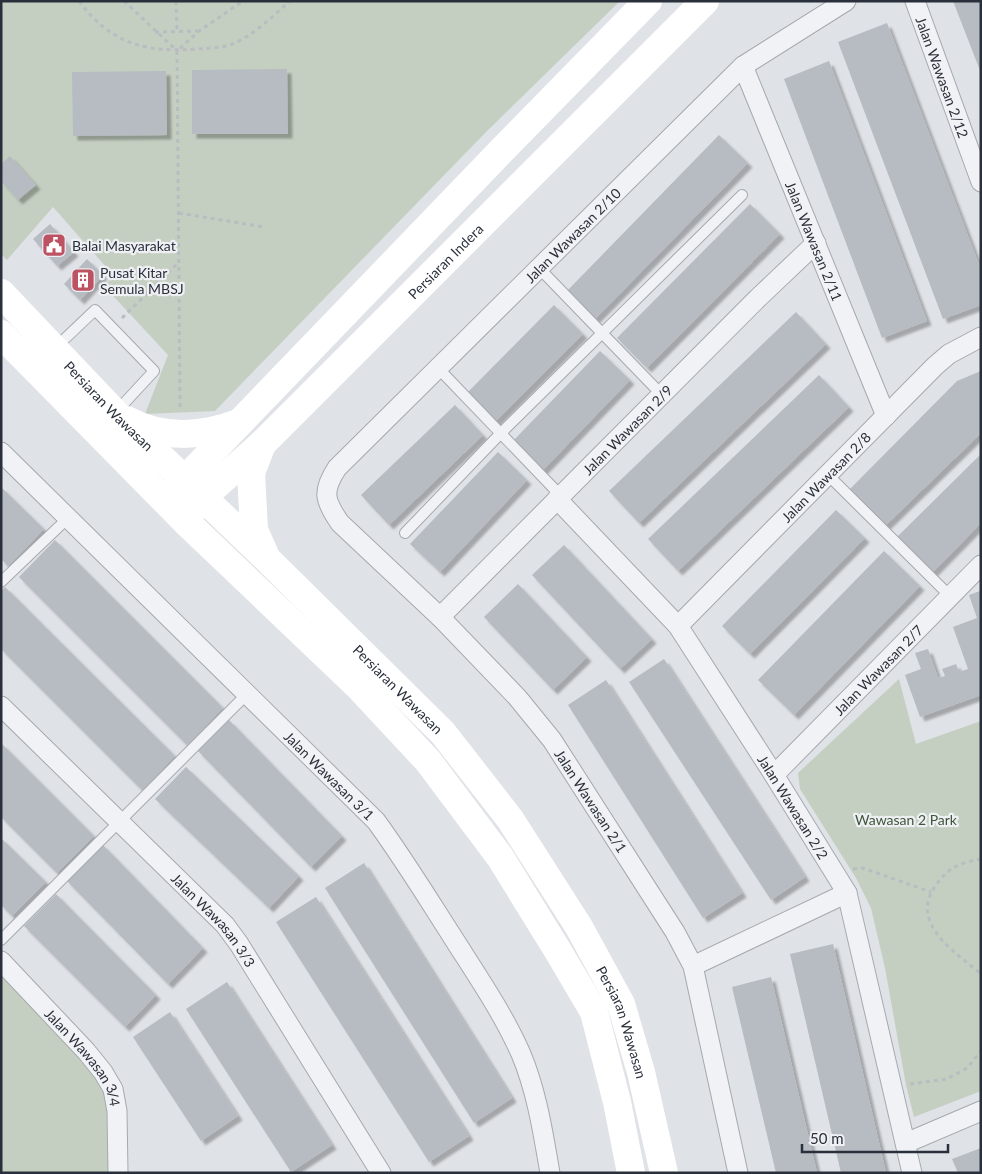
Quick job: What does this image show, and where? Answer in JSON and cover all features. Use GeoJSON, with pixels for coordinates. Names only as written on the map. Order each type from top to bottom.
{"type":"FeatureCollection","features":[{"type":"Feature","properties":{"kind":"main road","name":"Persiaran Indera"},"geometry":{"type":"LineString","coordinates":[[185,521],[193,488],[241,422],[648,1]]}},
{"type":"Feature","properties":{"kind":"main road","name":"Persiaran Indera"},"geometry":{"type":"LineString","coordinates":[[166,501],[193,488],[262,444],[705,1]]}},
{"type":"Feature","properties":{"kind":"main road","name":"Persiaran Wawasan"},"geometry":{"type":"LineString","coordinates":[[1,293],[115,413],[265,557],[443,733],[515,827],[578,926],[621,1004],[641,1072],[664,1173]]}},
{"type":"Feature","properties":{"kind":"main road","name":"Persiaran Wawasan"},"geometry":{"type":"LineString","coordinates":[[1,334],[185,521],[357,685],[422,754],[500,857],[594,1012],[617,1102],[630,1173]]}},
{"type":"Feature","properties":{"kind":"main road"},"geometry":{"type":"LineString","coordinates":[[115,413],[146,428],[180,434],[212,431],[241,422]]}},
{"type":"Feature","properties":{"kind":"main road"},"geometry":{"type":"LineString","coordinates":[[262,444],[251,472],[254,530],[265,557]]}},
{"type":"Feature","properties":{"kind":"street","name":"Jalan Wawasan 2/10"},"geometry":{"type":"LineString","coordinates":[[327,496],[329,482],[338,468],[742,66],[846,1]]}},
{"type":"Feature","properties":{"kind":"street","name":"Jalan Wawasan 2/12"},"geometry":{"type":"LineString","coordinates":[[915,1],[981,182]]}},
{"type":"Feature","properties":{"kind":"street","name":"Jalan Wawasan 2/11"},"geometry":{"type":"LineString","coordinates":[[742,66],[886,416]]}},
{"type":"Feature","properties":{"kind":"street","name":"Jalan Wawasan 2/9"},"geometry":{"type":"LineString","coordinates":[[440,617],[816,243]]}},
{"type":"Feature","properties":{"kind":"street","name":"Jalan Wawasan 2/8"},"geometry":{"type":"LineString","coordinates":[[678,626],[949,354],[981,338]]}},
{"type":"Feature","properties":{"kind":"street","name":"Jalan Wawasan 3/1"},"geometry":{"type":"LineString","coordinates":[[1,452],[376,821],[423,889],[501,1015],[521,1055],[539,1108],[550,1173]]}},
{"type":"Feature","properties":{"kind":"street","name":"Jalan Wawasan 2/1"},"geometry":{"type":"LineString","coordinates":[[327,496],[330,509],[340,523],[440,617],[517,697],[552,740],[675,932],[693,966],[738,1173]]}},
{"type":"Feature","properties":{"kind":"street","name":"Jalan Wawasan 2/2"},"geometry":{"type":"LineString","coordinates":[[559,498],[678,626],[774,775],[847,894],[912,1173]]}},
{"type":"Feature","properties":{"kind":"street","name":"Jalan Wawasan 2/7"},"geometry":{"type":"LineString","coordinates":[[774,775],[981,565]]}},
{"type":"Feature","properties":{"kind":"street","name":"Jalan Wawasan 3/3"},"geometry":{"type":"LineString","coordinates":[[1,706],[225,925],[239,944],[381,1173]]}},
{"type":"Feature","properties":{"kind":"street"},"geometry":{"type":"LineString","coordinates":[[693,966],[847,894]]}},
{"type":"Feature","properties":{"kind":"street","name":"Jalan Wawasan 3/4"},"geometry":{"type":"LineString","coordinates":[[1,961],[86,1050],[110,1084],[117,1111],[118,1173]]}},
{"type":"Feature","properties":{"kind":"street"},"geometry":{"type":"LineString","coordinates":[[906,1143],[981,1111]]}},
{"type":"Feature","properties":{"kind":"lane"},"geometry":{"type":"LineString","coordinates":[[405,533],[501,433],[742,195]]}},
{"type":"Feature","properties":{"kind":"lane"},"geometry":{"type":"LineString","coordinates":[[539,268],[662,395]]}},
{"type":"Feature","properties":{"kind":"lane"},"geometry":{"type":"LineString","coordinates":[[54,349],[95,310],[154,371],[115,413]]}},
{"type":"Feature","properties":{"kind":"lane"},"geometry":{"type":"LineString","coordinates":[[438,368],[501,433],[559,498]]}},
{"type":"Feature","properties":{"kind":"lane"},"geometry":{"type":"LineString","coordinates":[[828,475],[950,596]]}},
{"type":"Feature","properties":{"kind":"lane"},"geometry":{"type":"LineString","coordinates":[[1,582],[68,518]]}},
{"type":"Feature","properties":{"kind":"lane"},"geometry":{"type":"LineString","coordinates":[[1,940],[247,694]]}},
{"type":"Feature","properties":{"kind":"path"},"geometry":{"type":"LineString","coordinates":[[79,1],[104,28],[130,44],[153,49],[177,51],[217,48],[234,43],[251,34],[290,1]]}},
{"type":"Feature","properties":{"kind":"path"},"geometry":{"type":"LineString","coordinates":[[124,1],[177,51]]}},
{"type":"Feature","properties":{"kind":"path"},"geometry":{"type":"LineString","coordinates":[[176,1],[177,30]]}},
{"type":"Feature","properties":{"kind":"path"},"geometry":{"type":"LineString","coordinates":[[180,407],[177,51],[198,31],[243,1]]}},
{"type":"Feature","properties":{"kind":"path"},"geometry":{"type":"LineString","coordinates":[[155,32],[198,31]]}},
{"type":"Feature","properties":{"kind":"path"},"geometry":{"type":"LineString","coordinates":[[178,213],[264,227]]}},
{"type":"Feature","properties":{"kind":"path"},"geometry":{"type":"LineString","coordinates":[[112,328],[179,262]]}},
{"type":"Feature","properties":{"kind":"path"},"geometry":{"type":"LineString","coordinates":[[981,859],[961,863],[945,873],[930,892],[927,905],[928,922],[939,938],[981,974]]}},
{"type":"Feature","properties":{"kind":"path"},"geometry":{"type":"LineString","coordinates":[[833,872],[862,868],[930,892]]}},
{"type":"Feature","properties":{"kind":"path"},"geometry":{"type":"LineString","coordinates":[[906,1085],[947,1079],[967,1068],[981,1050]]}},
{"type":"Feature","properties":{"kind":"green space"},"geometry":{"type":"Polygon","coordinates":[[[1,1],[620,1],[487,131],[215,411],[145,414],[168,355],[104,286],[114,276],[53,207],[7,260],[1,254],[1,1]]]}},
{"type":"Feature","properties":{"kind":"green space","name":"Wawasan 2 Park"},"geometry":{"type":"Polygon","coordinates":[[[899,679],[916,744],[981,721],[981,1091],[914,1117],[906,1085],[885,968],[871,908],[856,878],[800,789],[798,773],[899,679]]]}},
{"type":"Feature","properties":{"kind":"green space"},"geometry":{"type":"Polygon","coordinates":[[[1,961],[103,1072],[117,1173],[1,1173],[1,961]]]}},
{"type":"Feature","properties":{"kind":"building"},"geometry":{"type":"Polygon","coordinates":[[[953,1],[981,1],[981,73],[953,1]]]}},
{"type":"Feature","properties":{"kind":"building"},"geometry":{"type":"Polygon","coordinates":[[[887,23],[981,270],[981,305],[943,319],[838,42],[887,23]]]}},
{"type":"Feature","properties":{"kind":"building"},"geometry":{"type":"Polygon","coordinates":[[[829,61],[927,321],[882,338],[784,79],[829,61]]]}},
{"type":"Feature","properties":{"kind":"building"},"geometry":{"type":"Polygon","coordinates":[[[287,69],[288,134],[192,134],[192,70],[287,69]]]}},
{"type":"Feature","properties":{"kind":"building"},"geometry":{"type":"Polygon","coordinates":[[[166,71],[167,135],[73,136],[72,72],[166,71]]]}},
{"type":"Feature","properties":{"kind":"building"},"geometry":{"type":"Polygon","coordinates":[[[719,135],[748,163],[595,319],[567,291],[719,135]]]}},
{"type":"Feature","properties":{"kind":"building"},"geometry":{"type":"Polygon","coordinates":[[[10,156],[36,185],[18,200],[1,181],[1,164],[10,156]]]}},
{"type":"Feature","properties":{"kind":"building"},"geometry":{"type":"Polygon","coordinates":[[[750,204],[780,234],[647,368],[617,338],[750,204]]]}},
{"type":"Feature","properties":{"kind":"building","name":"Balai Masyarakat"},"geometry":{"type":"Polygon","coordinates":[[[50,224],[74,252],[57,266],[33,239],[50,224]]]}},
{"type":"Feature","properties":{"kind":"building","name":"Pusat Kitar Semula MBSJ"},"geometry":{"type":"Polygon","coordinates":[[[87,259],[103,275],[80,300],[64,284],[87,259]]]}},
{"type":"Feature","properties":{"kind":"building"},"geometry":{"type":"Polygon","coordinates":[[[554,305],[583,334],[494,423],[466,394],[554,305]]]}},
{"type":"Feature","properties":{"kind":"building"},"geometry":{"type":"Polygon","coordinates":[[[796,312],[826,344],[639,523],[609,491],[796,312]]]}},
{"type":"Feature","properties":{"kind":"building"},"geometry":{"type":"Polygon","coordinates":[[[600,351],[630,380],[542,471],[512,442],[600,351]]]}},
{"type":"Feature","properties":{"kind":"building"},"geometry":{"type":"Polygon","coordinates":[[[981,371],[981,433],[885,526],[850,489],[957,381],[981,371]]]}},
{"type":"Feature","properties":{"kind":"building"},"geometry":{"type":"Polygon","coordinates":[[[819,375],[849,407],[678,571],[648,539],[819,375]]]}},
{"type":"Feature","properties":{"kind":"building"},"geometry":{"type":"Polygon","coordinates":[[[455,405],[483,435],[389,525],[361,495],[455,405]]]}},
{"type":"Feature","properties":{"kind":"building"},"geometry":{"type":"Polygon","coordinates":[[[498,452],[527,480],[440,572],[410,544],[498,452]]]}},
{"type":"Feature","properties":{"kind":"building"},"geometry":{"type":"Polygon","coordinates":[[[981,454],[981,523],[931,574],[897,537],[981,454]]]}},
{"type":"Feature","properties":{"kind":"building"},"geometry":{"type":"Polygon","coordinates":[[[1,487],[44,529],[8,566],[1,559],[1,487]]]}},
{"type":"Feature","properties":{"kind":"building"},"geometry":{"type":"Polygon","coordinates":[[[836,510],[865,538],[750,654],[722,626],[836,510]]]}},
{"type":"Feature","properties":{"kind":"building"},"geometry":{"type":"Polygon","coordinates":[[[55,540],[223,708],[187,745],[19,577],[55,540]]]}},
{"type":"Feature","properties":{"kind":"building"},"geometry":{"type":"Polygon","coordinates":[[[564,545],[652,639],[620,669],[532,575],[564,545]]]}},
{"type":"Feature","properties":{"kind":"building"},"geometry":{"type":"Polygon","coordinates":[[[884,551],[920,586],[794,715],[758,680],[884,551]]]}},
{"type":"Feature","properties":{"kind":"building"},"geometry":{"type":"Polygon","coordinates":[[[518,584],[587,657],[553,690],[484,617],[518,584]]]}},
{"type":"Feature","properties":{"kind":"building"},"geometry":{"type":"Polygon","coordinates":[[[5,587],[175,756],[142,790],[1,649],[1,591],[5,587]]]}},
{"type":"Feature","properties":{"kind":"building"},"geometry":{"type":"Polygon","coordinates":[[[980,591],[981,695],[920,717],[905,675],[921,669],[915,653],[928,649],[938,678],[945,676],[942,669],[956,664],[959,672],[968,669],[953,627],[977,618],[969,595],[980,591]]]}},
{"type":"Feature","properties":{"kind":"building"},"geometry":{"type":"Polygon","coordinates":[[[664,659],[805,877],[771,900],[629,682],[664,659]]]}},
{"type":"Feature","properties":{"kind":"building"},"geometry":{"type":"Polygon","coordinates":[[[606,680],[742,893],[703,918],[568,705],[606,680]]]}},
{"type":"Feature","properties":{"kind":"building"},"geometry":{"type":"Polygon","coordinates":[[[229,720],[342,836],[311,867],[198,751],[229,720]]]}},
{"type":"Feature","properties":{"kind":"building"},"geometry":{"type":"Polygon","coordinates":[[[1,743],[94,836],[57,873],[1,817],[1,743]]]}},
{"type":"Feature","properties":{"kind":"building"},"geometry":{"type":"Polygon","coordinates":[[[186,767],[299,876],[269,908],[155,799],[186,767]]]}},
{"type":"Feature","properties":{"kind":"building"},"geometry":{"type":"Polygon","coordinates":[[[1,838],[46,882],[12,916],[1,905],[1,838]]]}},
{"type":"Feature","properties":{"kind":"building"},"geometry":{"type":"Polygon","coordinates":[[[102,844],[203,948],[168,984],[66,880],[102,844]]]}},
{"type":"Feature","properties":{"kind":"building"},"geometry":{"type":"Polygon","coordinates":[[[364,863],[512,1098],[474,1123],[325,888],[364,863]]]}},
{"type":"Feature","properties":{"kind":"building"},"geometry":{"type":"Polygon","coordinates":[[[56,894],[156,995],[125,1027],[24,926],[56,894]]]}},
{"type":"Feature","properties":{"kind":"building"},"geometry":{"type":"Polygon","coordinates":[[[316,897],[469,1136],[429,1162],[276,922],[316,897]]]}},
{"type":"Feature","properties":{"kind":"building"},"geometry":{"type":"Polygon","coordinates":[[[833,944],[886,1173],[841,1173],[790,954],[833,944]]]}},
{"type":"Feature","properties":{"kind":"building"},"geometry":{"type":"Polygon","coordinates":[[[771,977],[817,1173],[776,1173],[732,987],[771,977]]]}},
{"type":"Feature","properties":{"kind":"building"},"geometry":{"type":"Polygon","coordinates":[[[227,982],[332,1145],[291,1172],[186,1009],[227,982]]]}},
{"type":"Feature","properties":{"kind":"building"},"geometry":{"type":"Polygon","coordinates":[[[170,1012],[238,1116],[201,1141],[133,1037],[170,1012]]]}},
{"type":"Feature","properties":{"kind":"building"},"geometry":{"type":"Polygon","coordinates":[[[981,1148],[981,1173],[958,1173],[952,1159],[981,1148]]]}},
{"type":"Feature","properties":{"kind":"place","name":"Balai Masyarakat"},"geometry":{"type":"Point","coordinates":[54,245]}},
{"type":"Feature","properties":{"kind":"place","name":"Pusat Kitar Semula MBSJ"},"geometry":{"type":"Point","coordinates":[83,280]}}]}
